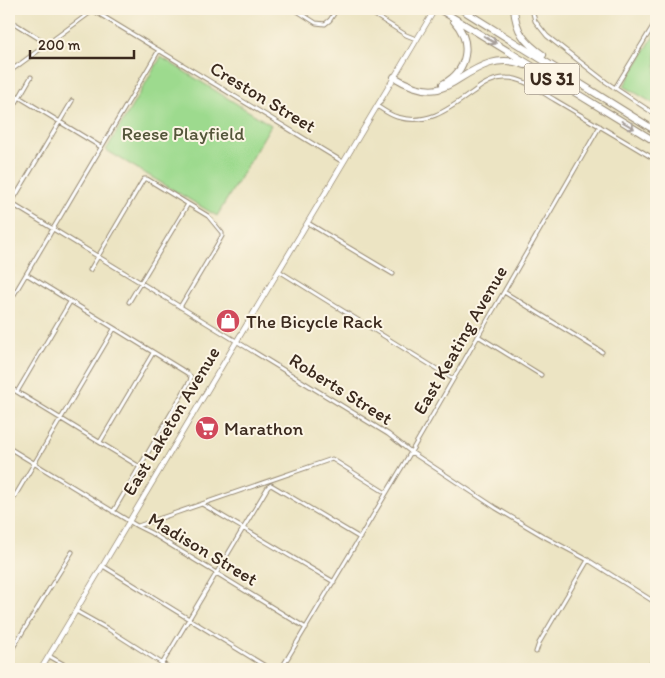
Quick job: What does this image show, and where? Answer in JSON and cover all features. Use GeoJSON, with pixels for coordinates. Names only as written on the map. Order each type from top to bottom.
{"type":"FeatureCollection","features":[{"type":"Feature","properties":{"kind":"highway","name":"US 31"},"geometry":{"type":"LineString","coordinates":[[439,9],[656,142]]}},
{"type":"Feature","properties":{"kind":"highway","name":"US 31"},"geometry":{"type":"LineString","coordinates":[[461,9],[656,131]]}},
{"type":"Feature","properties":{"kind":"highway"},"geometry":{"type":"LineString","coordinates":[[514,9],[517,26],[523,38],[539,52],[572,75],[575,80]]}},
{"type":"Feature","properties":{"kind":"highway"},"geometry":{"type":"LineString","coordinates":[[394,77],[414,85],[430,87],[448,81],[456,73],[462,64],[466,52],[466,44],[460,27],[448,14]]}},
{"type":"Feature","properties":{"kind":"highway"},"geometry":{"type":"LineString","coordinates":[[394,77],[414,87],[438,89],[495,61],[506,60],[520,64],[550,78]]}},
{"type":"Feature","properties":{"kind":"main road","name":"East Laketon Avenue"},"geometry":{"type":"LineString","coordinates":[[42,669],[435,9]]}},
{"type":"Feature","properties":{"kind":"street"},"geometry":{"type":"LineString","coordinates":[[9,72],[93,9]]}},
{"type":"Feature","properties":{"kind":"street","name":"Creston Street"},"geometry":{"type":"LineString","coordinates":[[93,9],[343,162]]}},
{"type":"Feature","properties":{"kind":"street"},"geometry":{"type":"LineString","coordinates":[[294,9],[316,23],[325,24],[337,9]]}},
{"type":"Feature","properties":{"kind":"street"},"geometry":{"type":"LineString","coordinates":[[365,9],[406,35],[416,39]]}},
{"type":"Feature","properties":{"kind":"street"},"geometry":{"type":"LineString","coordinates":[[532,9],[535,21],[547,36],[615,88],[656,115]]}},
{"type":"Feature","properties":{"kind":"street"},"geometry":{"type":"LineString","coordinates":[[9,20],[43,41],[46,45]]}},
{"type":"Feature","properties":{"kind":"street"},"geometry":{"type":"LineString","coordinates":[[615,88],[656,21]]}},
{"type":"Feature","properties":{"kind":"street"},"geometry":{"type":"LineString","coordinates":[[9,303],[159,50]]}},
{"type":"Feature","properties":{"kind":"street"},"geometry":{"type":"LineString","coordinates":[[9,115],[31,77]]}},
{"type":"Feature","properties":{"kind":"street"},"geometry":{"type":"LineString","coordinates":[[377,106],[398,117],[428,118],[438,115],[488,81],[499,78],[511,78],[528,85],[656,160]]}},
{"type":"Feature","properties":{"kind":"street"},"geometry":{"type":"LineString","coordinates":[[9,91],[101,147]]}},
{"type":"Feature","properties":{"kind":"street"},"geometry":{"type":"LineString","coordinates":[[9,204],[72,101]]}},
{"type":"Feature","properties":{"kind":"street","name":"East Keating Avenue"},"geometry":{"type":"LineString","coordinates":[[281,669],[411,452],[600,126]]}},
{"type":"Feature","properties":{"kind":"street"},"geometry":{"type":"LineString","coordinates":[[90,270],[142,182],[146,179],[208,216],[222,231],[222,236],[180,307]]}},
{"type":"Feature","properties":{"kind":"street","name":"Roberts Street"},"geometry":{"type":"LineString","coordinates":[[9,204],[388,434],[411,452],[496,508],[588,560],[656,603]]}},
{"type":"Feature","properties":{"kind":"street"},"geometry":{"type":"LineString","coordinates":[[129,302],[188,204]]}},
{"type":"Feature","properties":{"kind":"street"},"geometry":{"type":"LineString","coordinates":[[308,223],[393,274]]}},
{"type":"Feature","properties":{"kind":"street"},"geometry":{"type":"LineString","coordinates":[[279,272],[453,379]]}},
{"type":"Feature","properties":{"kind":"street"},"geometry":{"type":"LineString","coordinates":[[26,274],[191,377],[113,512]]}},
{"type":"Feature","properties":{"kind":"street"},"geometry":{"type":"LineString","coordinates":[[504,292],[602,352]]}},
{"type":"Feature","properties":{"kind":"street"},"geometry":{"type":"LineString","coordinates":[[17,392],[70,302]]}},
{"type":"Feature","properties":{"kind":"street"},"geometry":{"type":"LineString","coordinates":[[9,506],[114,328]]}},
{"type":"Feature","properties":{"kind":"street"},"geometry":{"type":"LineString","coordinates":[[478,336],[541,375]]}},
{"type":"Feature","properties":{"kind":"street"},"geometry":{"type":"LineString","coordinates":[[100,442],[153,352]]}},
{"type":"Feature","properties":{"kind":"street"},"geometry":{"type":"LineString","coordinates":[[9,387],[140,467]]}},
{"type":"Feature","properties":{"kind":"street","name":"Madison Street"},"geometry":{"type":"LineString","coordinates":[[9,448],[306,628]]}},
{"type":"Feature","properties":{"kind":"street"},"geometry":{"type":"LineString","coordinates":[[137,526],[332,459],[386,493]]}},
{"type":"Feature","properties":{"kind":"street"},"geometry":{"type":"LineString","coordinates":[[159,669],[271,484],[360,538]]}},
{"type":"Feature","properties":{"kind":"street"},"geometry":{"type":"LineString","coordinates":[[202,504],[334,582]]}},
{"type":"Feature","properties":{"kind":"street"},"geometry":{"type":"LineString","coordinates":[[9,654],[72,552]]}},
{"type":"Feature","properties":{"kind":"street"},"geometry":{"type":"LineString","coordinates":[[536,652],[539,643],[588,560]]}},
{"type":"Feature","properties":{"kind":"street"},"geometry":{"type":"LineString","coordinates":[[103,566],[270,669]]}},
{"type":"Feature","properties":{"kind":"street"},"geometry":{"type":"LineString","coordinates":[[76,611],[108,628],[171,669]]}},
{"type":"Feature","properties":{"kind":"street"},"geometry":{"type":"LineString","coordinates":[[49,656],[72,669]]}},
{"type":"Feature","properties":{"kind":"street"},"geometry":{"type":"LineString","coordinates":[[648,669],[656,656]]}},
{"type":"Feature","properties":{"kind":"green space"},"geometry":{"type":"Polygon","coordinates":[[[656,32],[656,105],[624,86],[656,32]]]}},
{"type":"Feature","properties":{"kind":"green space","name":"Reese Playfield"},"geometry":{"type":"Polygon","coordinates":[[[161,57],[271,125],[217,216],[106,150],[161,57]]]}},
{"type":"Feature","properties":{"kind":"place","name":"The Bicycle Rack"},"geometry":{"type":"Point","coordinates":[228,321]}},
{"type":"Feature","properties":{"kind":"place","name":"Marathon"},"geometry":{"type":"Point","coordinates":[207,428]}}]}
